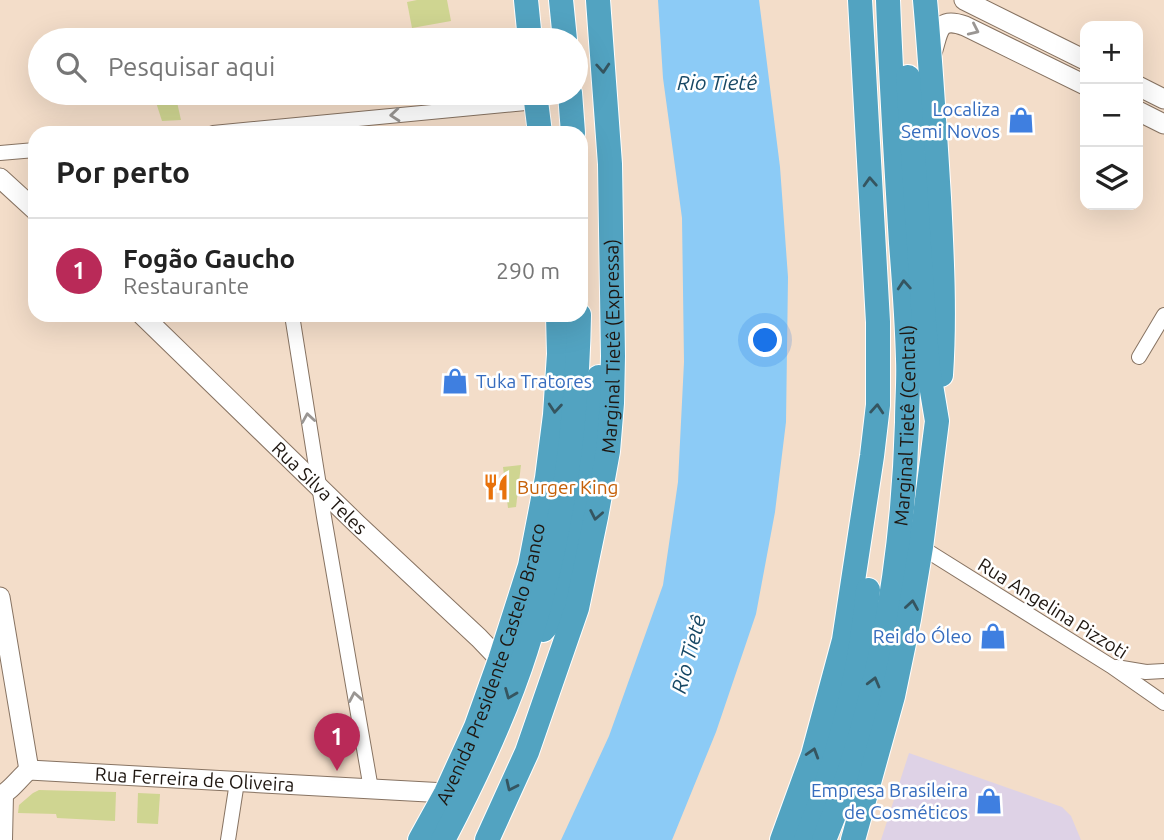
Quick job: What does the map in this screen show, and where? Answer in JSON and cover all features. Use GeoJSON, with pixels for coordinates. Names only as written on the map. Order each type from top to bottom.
{"type":"FeatureCollection","features":[{"type":"Feature","properties":{"kind":"highway"},"geometry":{"type":"LineString","coordinates":[[526,0],[529,28]]}},
{"type":"Feature","properties":{"kind":"highway"},"geometry":{"type":"LineString","coordinates":[[551,0],[552,28]]}},
{"type":"Feature","properties":{"kind":"highway"},"geometry":{"type":"LineString","coordinates":[[561,0],[564,28]]}},
{"type":"Feature","properties":{"kind":"highway","name":"Marginal Tietê (Expressa)"},"geometry":{"type":"LineString","coordinates":[[487,840],[527,752],[577,608],[608,451],[613,356],[610,164],[598,0]]}},
{"type":"Feature","properties":{"kind":"highway"},"geometry":{"type":"LineString","coordinates":[[782,840],[813,755],[844,640],[878,405],[878,322],[860,0]]}},
{"type":"Feature","properties":{"kind":"highway","name":"Marginal Tietê (Central)"},"geometry":{"type":"LineString","coordinates":[[824,840],[856,749],[882,651],[898,548],[906,464],[908,360],[888,0]]}},
{"type":"Feature","properties":{"kind":"highway"},"geometry":{"type":"LineString","coordinates":[[902,0],[924,322],[937,421]]}},
{"type":"Feature","properties":{"kind":"highway"},"geometry":{"type":"LineString","coordinates":[[853,840],[893,696],[909,619],[937,421],[944,338],[933,88],[925,0]]}},
{"type":"Feature","properties":{"kind":"highway"},"geometry":{"type":"LineString","coordinates":[[541,126],[542,105]]}},
{"type":"Feature","properties":{"kind":"highway"},"geometry":{"type":"LineString","coordinates":[[547,105],[556,126]]}},
{"type":"Feature","properties":{"kind":"highway"},"geometry":{"type":"LineString","coordinates":[[571,105],[572,126]]}},
{"type":"Feature","properties":{"kind":"highway"},"geometry":{"type":"LineString","coordinates":[[526,651],[552,620],[562,589],[582,489],[598,384],[601,196],[610,164]]}},
{"type":"Feature","properties":{"kind":"highway","name":"Avenida Presidente Castelo Branco"},"geometry":{"type":"LineString","coordinates":[[420,840],[446,793],[476,727],[530,566],[547,478],[555,415],[558,322]]}},
{"type":"Feature","properties":{"kind":"highway"},"geometry":{"type":"LineString","coordinates":[[443,840],[475,779],[526,651],[547,579],[567,472],[578,364],[579,322]]}},
{"type":"Feature","properties":{"kind":"highway"},"geometry":{"type":"LineString","coordinates":[[806,840],[837,752],[859,662],[874,517],[872,456]]}},
{"type":"Feature","properties":{"kind":"street"},"geometry":{"type":"LineString","coordinates":[[964,0],[1080,58]]}},
{"type":"Feature","properties":{"kind":"street"},"geometry":{"type":"LineString","coordinates":[[930,58],[940,27],[954,22],[1083,84]]}},
{"type":"Feature","properties":{"kind":"street"},"geometry":{"type":"LineString","coordinates":[[1037,61],[1047,41]]}},
{"type":"Feature","properties":{"kind":"street"},"geometry":{"type":"LineString","coordinates":[[1143,88],[1164,99]]}},
{"type":"Feature","properties":{"kind":"street"},"geometry":{"type":"LineString","coordinates":[[302,126],[471,105]]}},
{"type":"Feature","properties":{"kind":"street"},"geometry":{"type":"LineString","coordinates":[[1143,114],[1164,124]]}},
{"type":"Feature","properties":{"kind":"street"},"geometry":{"type":"LineString","coordinates":[[0,153],[28,151]]}},
{"type":"Feature","properties":{"kind":"street"},"geometry":{"type":"LineString","coordinates":[[0,178],[28,204]]}},
{"type":"Feature","properties":{"kind":"street"},"geometry":{"type":"LineString","coordinates":[[1139,356],[1164,315]]}},
{"type":"Feature","properties":{"kind":"street","name":"Rua Silva Teles"},"geometry":{"type":"LineString","coordinates":[[149,322],[500,660]]}},
{"type":"Feature","properties":{"kind":"street"},"geometry":{"type":"LineString","coordinates":[[293,322],[371,789]]}},
{"type":"Feature","properties":{"kind":"street","name":"Rua Angelina Pizzoti"},"geometry":{"type":"LineString","coordinates":[[921,547],[1111,666],[1164,703]]}},
{"type":"Feature","properties":{"kind":"street"},"geometry":{"type":"LineString","coordinates":[[0,597],[29,770],[3,794],[5,840]]}},
{"type":"Feature","properties":{"kind":"street"},"geometry":{"type":"LineString","coordinates":[[1111,666],[1146,672],[1164,671]]}},
{"type":"Feature","properties":{"kind":"street","name":"Rua Ferreira de Oliveira"},"geometry":{"type":"LineString","coordinates":[[29,770],[446,793]]}},
{"type":"Feature","properties":{"kind":"street"},"geometry":{"type":"LineString","coordinates":[[228,840],[237,782]]}},
{"type":"Feature","properties":{"kind":"shaded area"},"geometry":{"type":"Polygon","coordinates":[[[909,753],[1062,807],[1071,816],[1081,840],[881,840],[909,753]]]}},
{"type":"Feature","properties":{"kind":"green space"},"geometry":{"type":"Polygon","coordinates":[[[447,0],[451,21],[412,28],[407,2],[447,0]]]}},
{"type":"Feature","properties":{"kind":"green space"},"geometry":{"type":"Polygon","coordinates":[[[157,105],[178,105],[181,120],[162,121],[157,105]]]}},
{"type":"Feature","properties":{"kind":"green space"},"geometry":{"type":"Polygon","coordinates":[[[521,465],[516,507],[508,508],[503,467],[521,465]]]}},
{"type":"Feature","properties":{"kind":"green space"},"geometry":{"type":"Polygon","coordinates":[[[39,790],[116,792],[115,821],[57,818],[56,814],[18,813],[19,805],[39,790]]]}},
{"type":"Feature","properties":{"kind":"green space"},"geometry":{"type":"Polygon","coordinates":[[[138,793],[160,794],[158,824],[137,823],[138,793]]]}},
{"type":"Feature","properties":{"kind":"water","name":"Rio Tietê"},"geometry":{"type":"Polygon","coordinates":[[[658,0],[759,0],[780,167],[788,277],[786,422],[775,512],[756,614],[716,732],[672,840],[561,840],[609,736],[663,585],[678,482],[684,362],[682,218],[663,78],[658,0]]]}},
{"type":"Feature","properties":{"kind":"place","name":"Localiza Semi Novos"},"geometry":{"type":"Point","coordinates":[1021,120]}},
{"type":"Feature","properties":{"kind":"place","name":"Tuka Tratores"},"geometry":{"type":"Point","coordinates":[455,381]}},
{"type":"Feature","properties":{"kind":"place","name":"Burger King"},"geometry":{"type":"Point","coordinates":[496,487]}},
{"type":"Feature","properties":{"kind":"place","name":"Rei do Óleo"},"geometry":{"type":"Point","coordinates":[993,636]}},
{"type":"Feature","properties":{"kind":"place","name":"Fogão Gaucho"},"geometry":{"type":"Point","coordinates":[337,771]}},
{"type":"Feature","properties":{"kind":"place","name":"Empresa Brasileira de Cosméticos"},"geometry":{"type":"Point","coordinates":[989,801]}}]}
